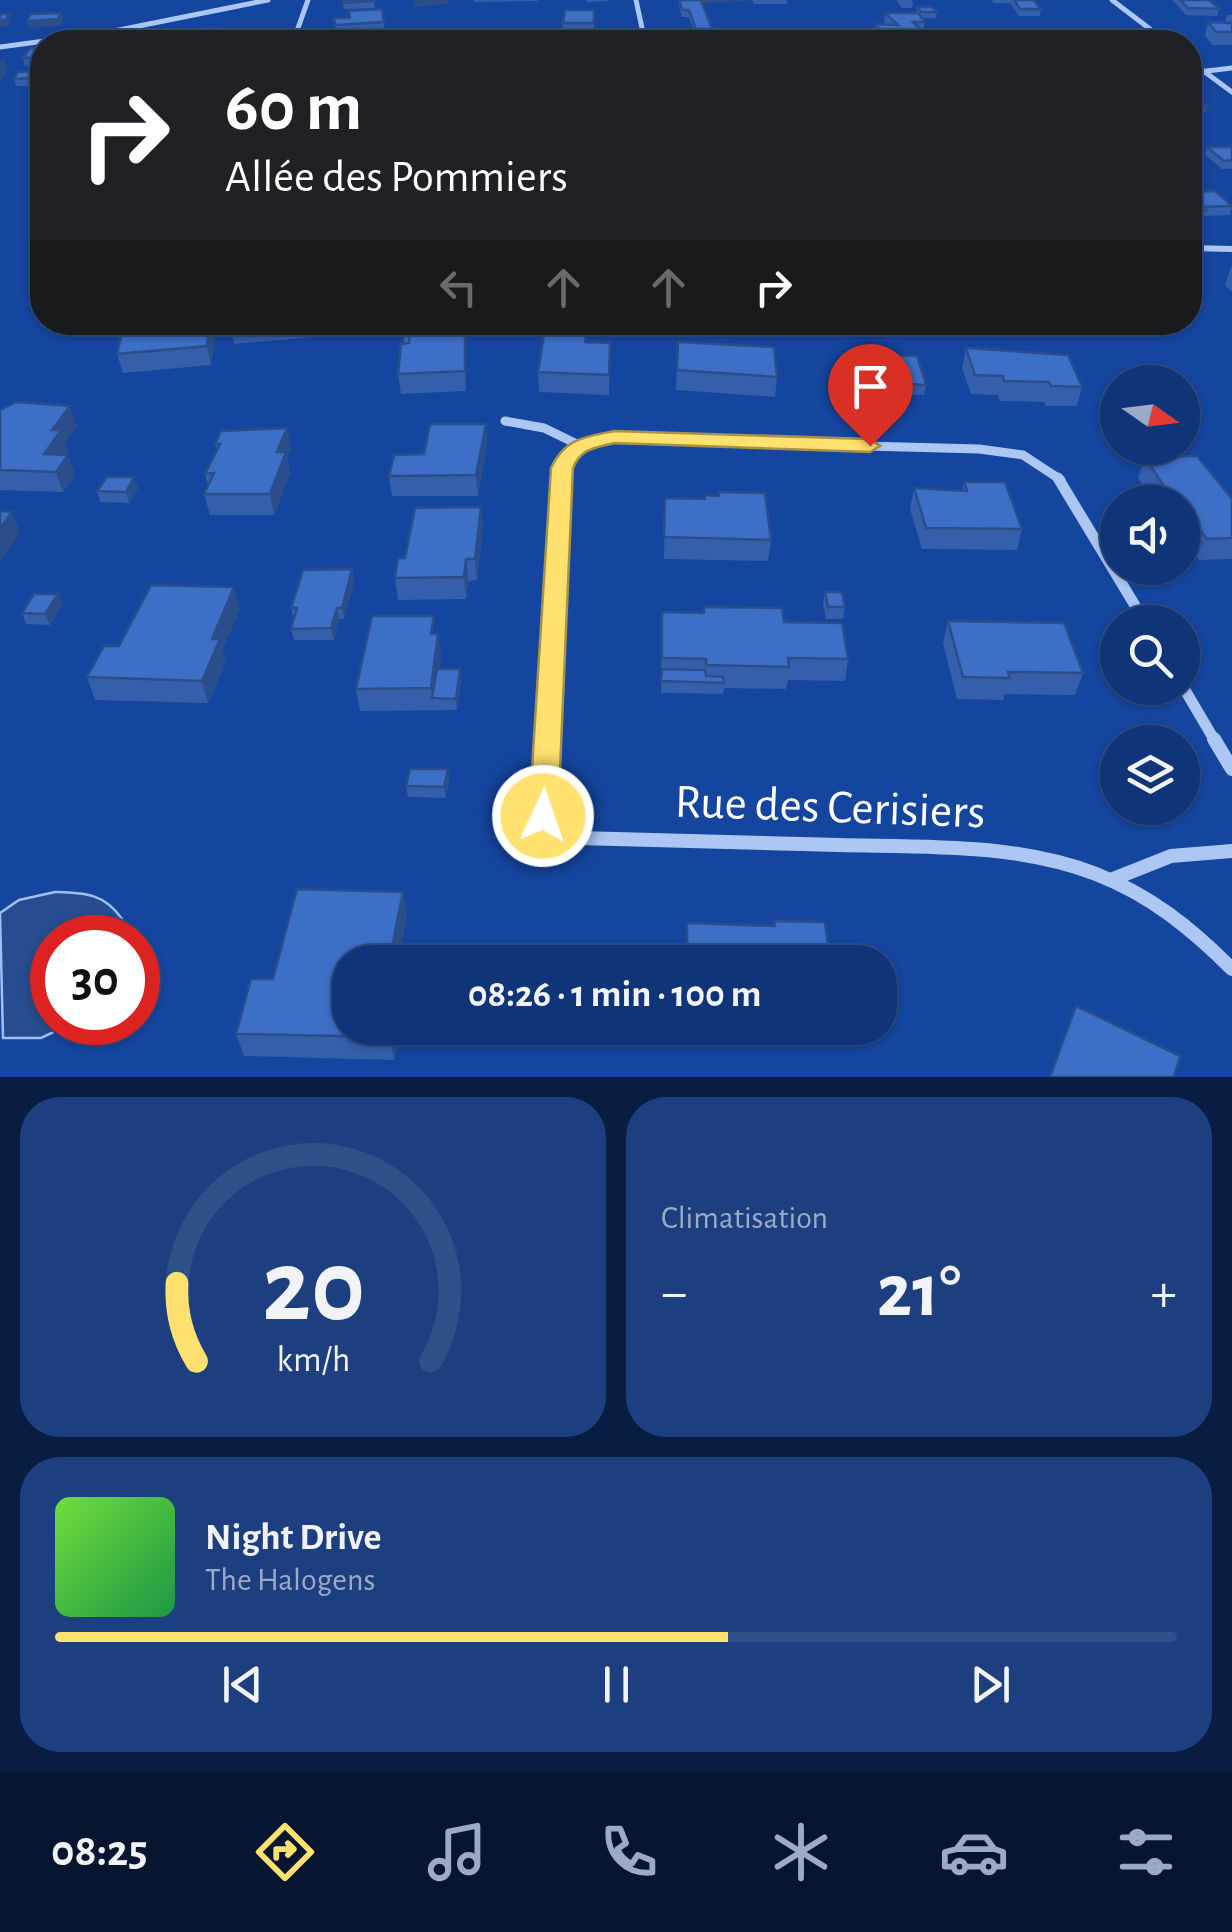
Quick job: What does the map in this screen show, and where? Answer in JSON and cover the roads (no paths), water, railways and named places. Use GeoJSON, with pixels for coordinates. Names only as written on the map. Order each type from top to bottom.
{"type":"FeatureCollection","features":[{"type":"Feature","properties":{"kind":"street"},"geometry":{"type":"LineString","coordinates":[[119,30],[268,0]]}},
{"type":"Feature","properties":{"kind":"street"},"geometry":{"type":"LineString","coordinates":[[297,30],[308,0]]}},
{"type":"Feature","properties":{"kind":"street"},"geometry":{"type":"LineString","coordinates":[[636,0],[642,30]]}},
{"type":"Feature","properties":{"kind":"street"},"geometry":{"type":"LineString","coordinates":[[1112,0],[1151,30]]}},
{"type":"Feature","properties":{"kind":"street"},"geometry":{"type":"LineString","coordinates":[[0,46],[30,42]]}},
{"type":"Feature","properties":{"kind":"street"},"geometry":{"type":"LineString","coordinates":[[1202,72],[1232,68]]}},
{"type":"Feature","properties":{"kind":"street"},"geometry":{"type":"LineString","coordinates":[[1202,70],[1232,92]]}},
{"type":"Feature","properties":{"kind":"street"},"geometry":{"type":"LineString","coordinates":[[1202,248],[1232,249]]}},
{"type":"Feature","properties":{"kind":"street"},"geometry":{"type":"LineString","coordinates":[[504,421],[544,428],[579,445],[614,437],[991,450],[1023,455],[1060,479],[1135,605]]}},
{"type":"Feature","properties":{"kind":"street","name":"Rue des Cerisiers"},"geometry":{"type":"LineString","coordinates":[[579,445],[562,468],[541,838],[996,849],[1032,854],[1113,879],[1157,901],[1204,937],[1232,969]]}},
{"type":"Feature","properties":{"kind":"street"},"geometry":{"type":"LineString","coordinates":[[1194,705],[1232,769]]}},
{"type":"Feature","properties":{"kind":"street"},"geometry":{"type":"LineString","coordinates":[[1113,879],[1140,864],[1186,850],[1232,851]]}},
{"type":"Feature","properties":{"kind":"water"},"geometry":{"type":"Polygon","coordinates":[[[55,892],[85,894],[101,899],[119,915],[30,915],[30,1038],[3,1038],[0,913],[19,900],[55,892]]]}}]}
